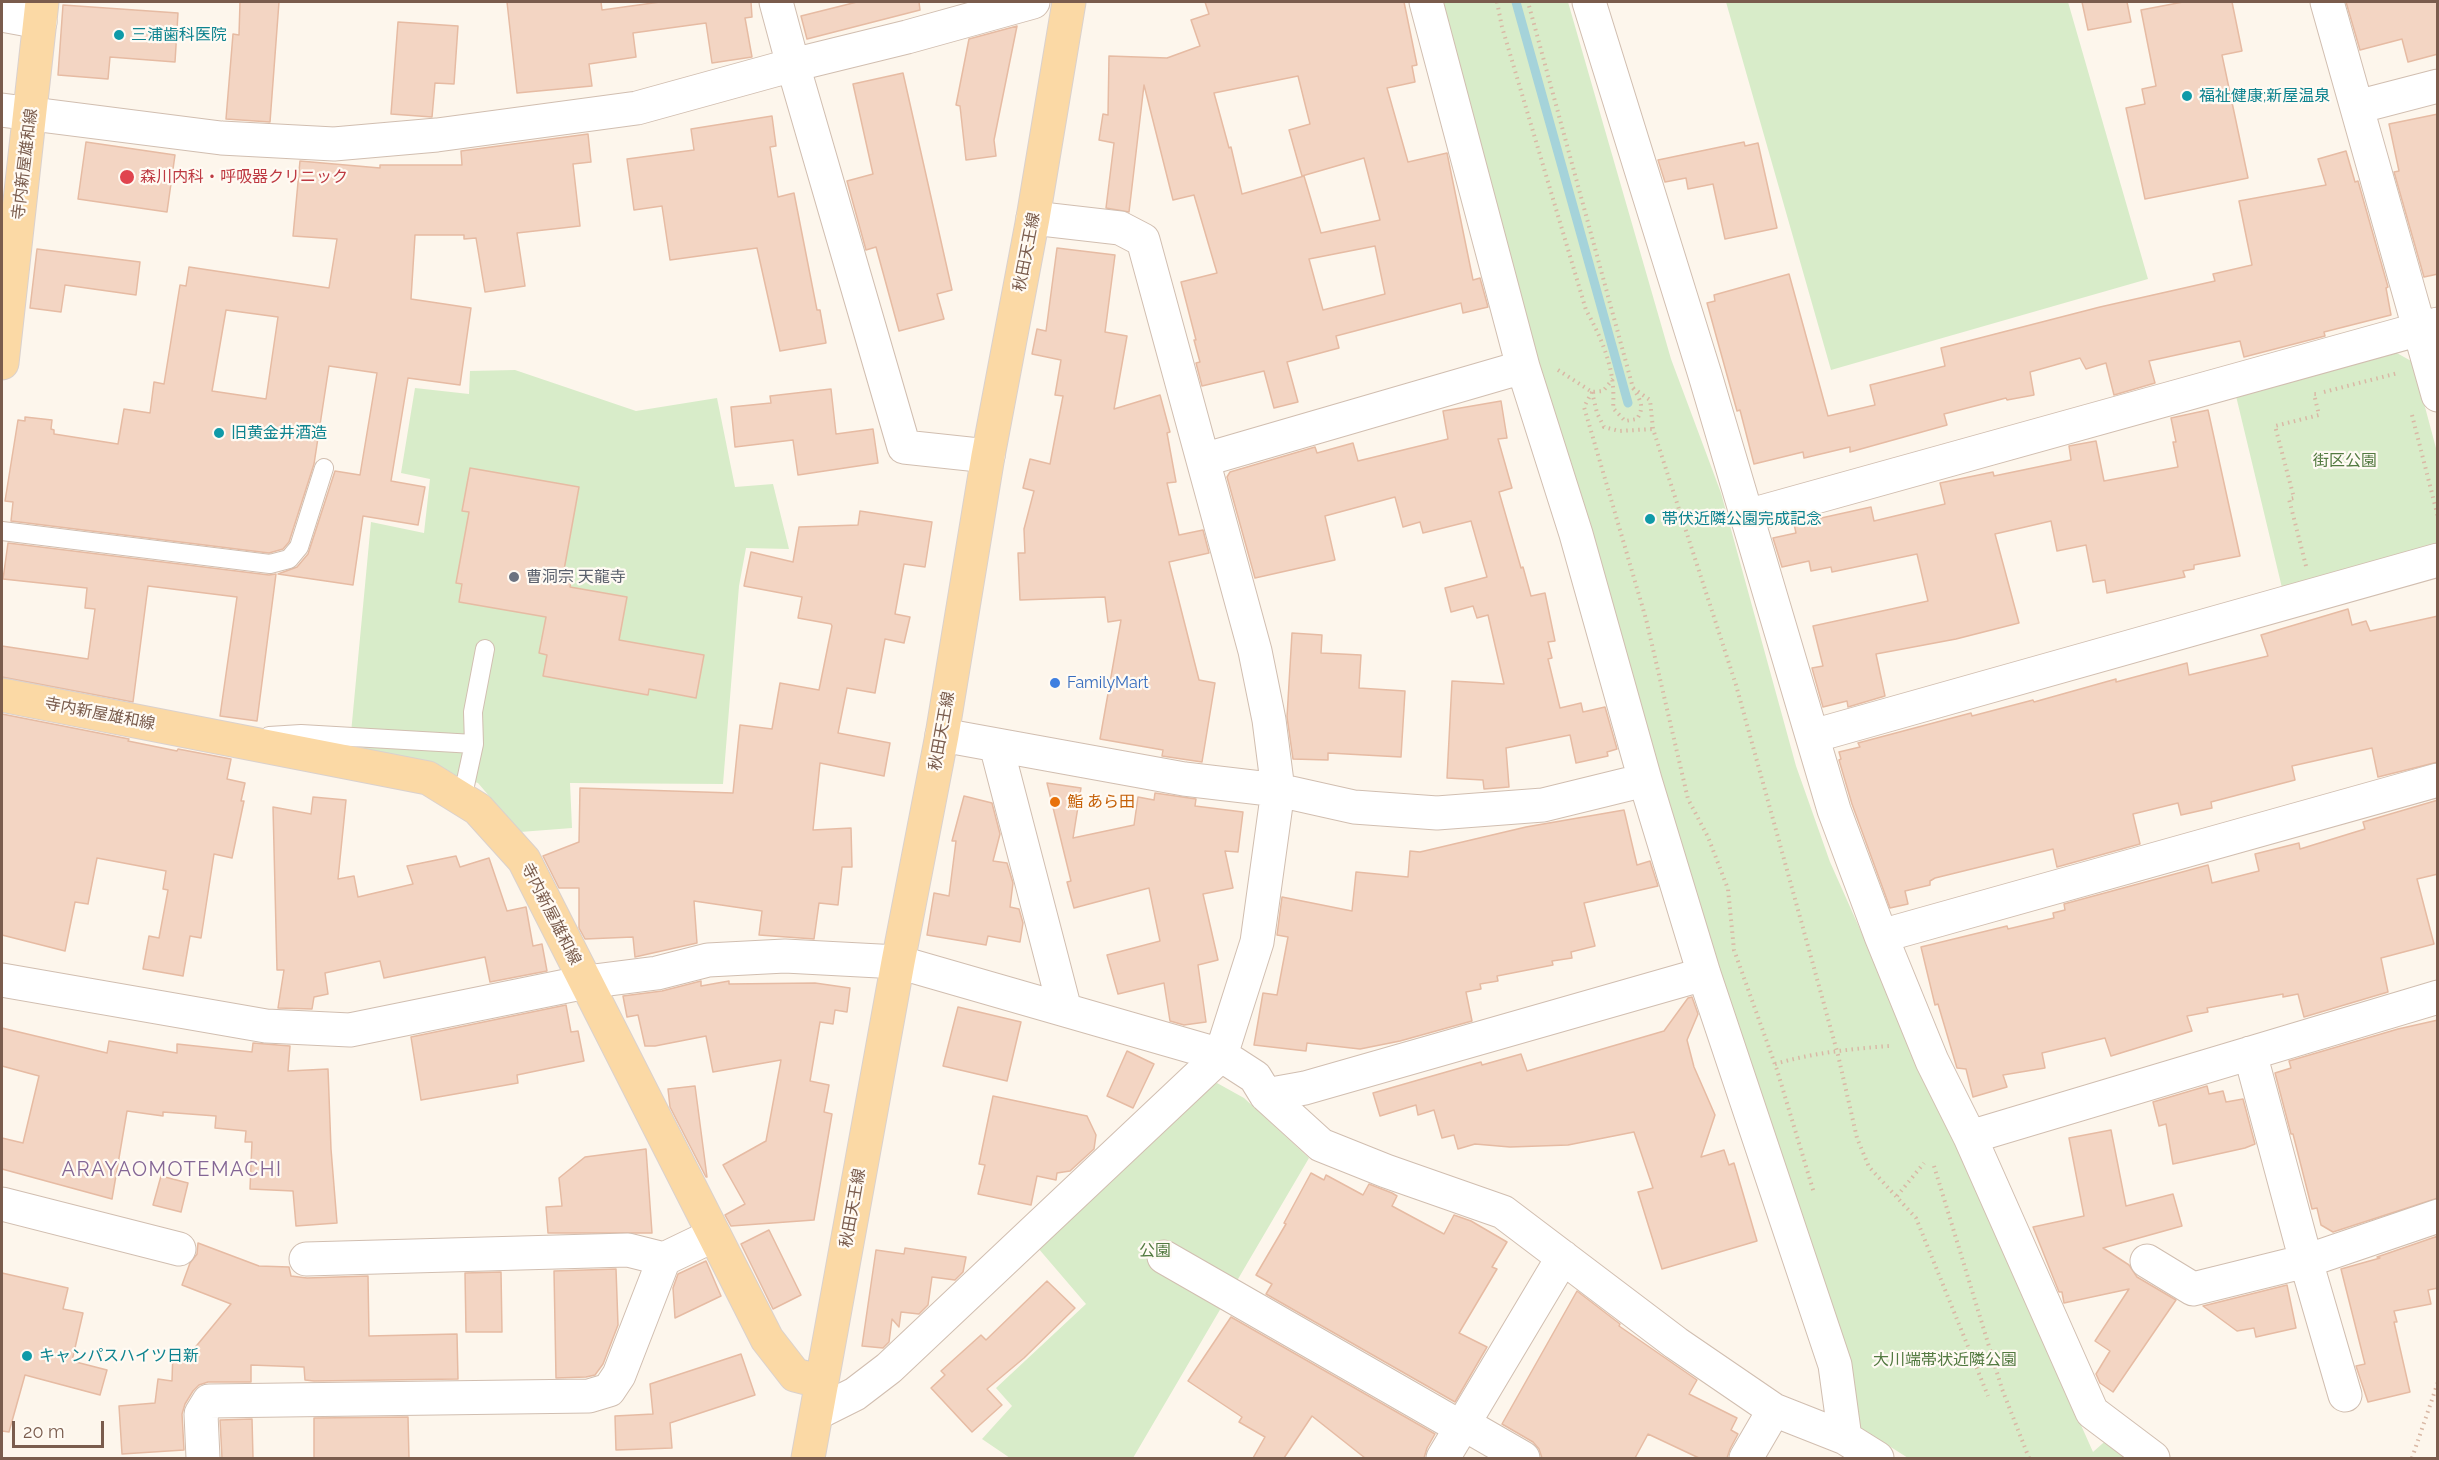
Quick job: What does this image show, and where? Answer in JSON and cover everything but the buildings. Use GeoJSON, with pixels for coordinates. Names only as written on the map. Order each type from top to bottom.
{"type":"FeatureCollection","features":[{"type":"Feature","properties":{"kind":"main road","name":"秋田天王線"},"geometry":{"type":"LineString","coordinates":[[807,1455],[820,1397],[898,962],[942,735],[988,456],[1033,218],[1069,2]]}},
{"type":"Feature","properties":{"kind":"main road","name":"寺内新屋雄和線"},"geometry":{"type":"LineString","coordinates":[[2,363],[16,112],[41,12]]}},
{"type":"Feature","properties":{"kind":"main road","name":"寺内新屋雄和線"},"geometry":{"type":"LineString","coordinates":[[2,695],[428,778],[477,809],[524,860],[767,1339],[795,1375],[820,1397]]}},
{"type":"Feature","properties":{"kind":"street"},"geometry":{"type":"LineString","coordinates":[[776,2],[904,447],[988,456]]}},
{"type":"Feature","properties":{"kind":"street"},"geometry":{"type":"LineString","coordinates":[[16,112],[221,138],[333,144],[437,135],[637,108],[1033,2]]}},
{"type":"Feature","properties":{"kind":"street"},"geometry":{"type":"LineString","coordinates":[[1426,2],[1523,367],[1576,534],[1645,780],[1704,974],[1835,1365],[1845,1438]]}},
{"type":"Feature","properties":{"kind":"street"},"geometry":{"type":"LineString","coordinates":[[1589,2],[1747,516],[1834,810],[1881,936],[1932,1061],[1970,1137],[2092,1412],[2153,1458]]}},
{"type":"Feature","properties":{"kind":"street"},"geometry":{"type":"LineString","coordinates":[[2327,2],[2357,107],[2429,326],[2424,401]]}},
{"type":"Feature","properties":{"kind":"street"},"geometry":{"type":"LineString","coordinates":[[2,15],[41,12]]}},
{"type":"Feature","properties":{"kind":"street"},"geometry":{"type":"LineString","coordinates":[[2357,107],[2438,86]]}},
{"type":"Feature","properties":{"kind":"street"},"geometry":{"type":"LineString","coordinates":[[820,1397],[855,1394],[889,1368],[1221,1055],[1257,942],[1278,790],[1269,720],[1255,651],[1143,240],[1120,228],[1033,218]]}},
{"type":"Feature","properties":{"kind":"street"},"geometry":{"type":"LineString","coordinates":[[1747,516],[2429,326]]}},
{"type":"Feature","properties":{"kind":"street"},"geometry":{"type":"LineString","coordinates":[[1203,460],[1523,367]]}},
{"type":"Feature","properties":{"kind":"street"},"geometry":{"type":"LineString","coordinates":[[1813,736],[2438,560]]}},
{"type":"Feature","properties":{"kind":"street"},"geometry":{"type":"LineString","coordinates":[[942,735],[1184,779],[1278,790],[1354,807],[1437,813],[1543,805],[1645,780]]}},
{"type":"Feature","properties":{"kind":"street"},"geometry":{"type":"LineString","coordinates":[[996,746],[1065,1010]]}},
{"type":"Feature","properties":{"kind":"street"},"geometry":{"type":"LineString","coordinates":[[1881,936],[2438,780]]}},
{"type":"Feature","properties":{"kind":"street"},"geometry":{"type":"LineString","coordinates":[[2,980],[266,1026],[350,1030],[586,982],[657,973],[708,960],[785,956],[898,962],[1221,1055],[1255,1077],[1266,1095],[1321,1145],[1386,1171],[1503,1212],[1676,1343],[1774,1410],[1845,1438],[1877,1458]]}},
{"type":"Feature","properties":{"kind":"street"},"geometry":{"type":"LineString","coordinates":[[1266,1095],[1305,1088],[1704,974]]}},
{"type":"Feature","properties":{"kind":"street"},"geometry":{"type":"LineString","coordinates":[[1970,1137],[2438,997]]}},
{"type":"Feature","properties":{"kind":"street"},"geometry":{"type":"LineString","coordinates":[[2250,1053],[2345,1395]]}},
{"type":"Feature","properties":{"kind":"street"},"geometry":{"type":"LineString","coordinates":[[2,1204],[179,1250]]}},
{"type":"Feature","properties":{"kind":"street"},"geometry":{"type":"LineString","coordinates":[[2147,1261],[2193,1289],[2306,1261],[2438,1216]]}},
{"type":"Feature","properties":{"kind":"street"},"geometry":{"type":"LineString","coordinates":[[203,1458],[201,1414],[209,1401],[589,1396],[609,1390],[619,1375],[664,1260],[714,1235]]}},
{"type":"Feature","properties":{"kind":"street"},"geometry":{"type":"LineString","coordinates":[[306,1259],[628,1250],[664,1260]]}},
{"type":"Feature","properties":{"kind":"street"},"geometry":{"type":"LineString","coordinates":[[1164,1257],[1523,1458]]}},
{"type":"Feature","properties":{"kind":"street"},"geometry":{"type":"LineString","coordinates":[[1443,1458],[1563,1257]]}},
{"type":"Feature","properties":{"kind":"street"},"geometry":{"type":"LineString","coordinates":[[1746,1458],[1774,1410]]}},
{"type":"Feature","properties":{"kind":"lane"},"geometry":{"type":"LineString","coordinates":[[2,531],[270,564],[289,559],[299,547],[324,468]]}},
{"type":"Feature","properties":{"kind":"lane"},"geometry":{"type":"LineString","coordinates":[[462,799],[474,744],[473,712],[485,649]]}},
{"type":"Feature","properties":{"kind":"lane"},"geometry":{"type":"LineString","coordinates":[[223,738],[301,734],[474,744]]}},
{"type":"Feature","properties":{"kind":"path"},"geometry":{"type":"LineString","coordinates":[[1497,2],[1502,27],[1586,310],[1605,345],[1613,379],[1613,408],[1625,421],[1637,419],[1642,411],[1641,399],[1632,388],[1528,2]]}},
{"type":"Feature","properties":{"kind":"path"},"geometry":{"type":"LineString","coordinates":[[1557,369],[1592,392],[1603,391],[1613,379]]}},
{"type":"Feature","properties":{"kind":"path"},"geometry":{"type":"LineString","coordinates":[[2306,567],[2289,499],[2294,498],[2275,426],[2319,415],[2314,394],[2401,373]]}},
{"type":"Feature","properties":{"kind":"path"},"geometry":{"type":"LineString","coordinates":[[1632,388],[1650,400],[1653,429],[1736,685],[1837,1051],[1857,1138],[1869,1167],[1916,1218],[1988,1396]]}},
{"type":"Feature","properties":{"kind":"path"},"geometry":{"type":"LineString","coordinates":[[1592,392],[1597,413],[1604,427],[1619,431],[1653,429]]}},
{"type":"Feature","properties":{"kind":"path"},"geometry":{"type":"LineString","coordinates":[[1592,392],[1584,407],[1586,416],[1646,619],[1688,799],[1708,837],[1728,889],[1734,950],[1775,1064],[1817,1204]]}},
{"type":"Feature","properties":{"kind":"path"},"geometry":{"type":"LineString","coordinates":[[2424,401],[2438,517]]}},
{"type":"Feature","properties":{"kind":"path"},"geometry":{"type":"LineString","coordinates":[[1775,1064],[1804,1055],[1818,1056],[1837,1051],[1889,1046]]}},
{"type":"Feature","properties":{"kind":"path"},"geometry":{"type":"LineString","coordinates":[[1897,1196],[1924,1162]]}},
{"type":"Feature","properties":{"kind":"path"},"geometry":{"type":"LineString","coordinates":[[1934,1166],[2002,1389],[2029,1458]]}},
{"type":"Feature","properties":{"kind":"path"},"geometry":{"type":"LineString","coordinates":[[2412,1458],[2438,1382]]}},
{"type":"Feature","properties":{"kind":"green space","name":"大川端帯状近隣公園"},"geometry":{"type":"Polygon","coordinates":[[[1440,2],[1568,2],[1671,359],[1721,493],[1796,766],[1830,862],[2093,1452],[2111,1436],[2138,1458],[1908,1458],[1853,1423],[1729,999],[1638,712],[1529,330],[1440,2]]]}},
{"type":"Feature","properties":{"kind":"green space"},"geometry":{"type":"Polygon","coordinates":[[[1726,2],[2068,2],[2148,279],[1831,370],[1726,2]]]}},
{"type":"Feature","properties":{"kind":"green space","name":"街区公園"},"geometry":{"type":"Polygon","coordinates":[[[2395,352],[2413,362],[2437,452],[2437,552],[2283,592],[2236,396],[2395,352]]]}},
{"type":"Feature","properties":{"kind":"green space"},"geometry":{"type":"Polygon","coordinates":[[[515,370],[636,411],[717,398],[735,487],[773,484],[789,549],[746,548],[739,586],[723,784],[570,783],[572,828],[520,832],[478,783],[439,771],[349,754],[371,522],[424,533],[430,479],[401,473],[415,388],[469,394],[470,371],[515,370]]]}},
{"type":"Feature","properties":{"kind":"green space","name":"公園"},"geometry":{"type":"Polygon","coordinates":[[[1217,1083],[1244,1098],[1309,1158],[1133,1458],[1010,1458],[982,1439],[1012,1406],[996,1388],[1086,1304],[1038,1248],[1198,1088],[1217,1083]]]}},
{"type":"Feature","properties":{"kind":"waterway"},"geometry":{"type":"LineString","coordinates":[[1516,2],[1628,403]]}},
{"type":"Feature","properties":{"kind":"place","name":"三浦歯科医院"},"geometry":{"type":"Point","coordinates":[119,35]}},
{"type":"Feature","properties":{"kind":"place","name":"福祉健康;新屋温泉"},"geometry":{"type":"Point","coordinates":[2187,96]}},
{"type":"Feature","properties":{"kind":"place","name":"森川内科・呼吸器クリニック"},"geometry":{"type":"Point","coordinates":[127,177]}},
{"type":"Feature","properties":{"kind":"place","name":"旧黄金井酒造"},"geometry":{"type":"Point","coordinates":[219,433]}},
{"type":"Feature","properties":{"kind":"place","name":"帯伏近隣公園完成記念"},"geometry":{"type":"Point","coordinates":[1650,519]}},
{"type":"Feature","properties":{"kind":"place","name":"曹洞宗 天龍寺"},"geometry":{"type":"Point","coordinates":[514,577]}},
{"type":"Feature","properties":{"kind":"place","name":"FamilyMart"},"geometry":{"type":"Point","coordinates":[1055,683]}},
{"type":"Feature","properties":{"kind":"place","name":"鮨 あら田"},"geometry":{"type":"Point","coordinates":[1055,802]}},
{"type":"Feature","properties":{"kind":"place","name":"キャンパスハイツ日新"},"geometry":{"type":"Point","coordinates":[27,1356]}},
{"type":"Feature","properties":{"kind":"district","name":"ARAYAOMOTEMACHI"},"geometry":{"type":"Point","coordinates":[172,1170]}}]}
